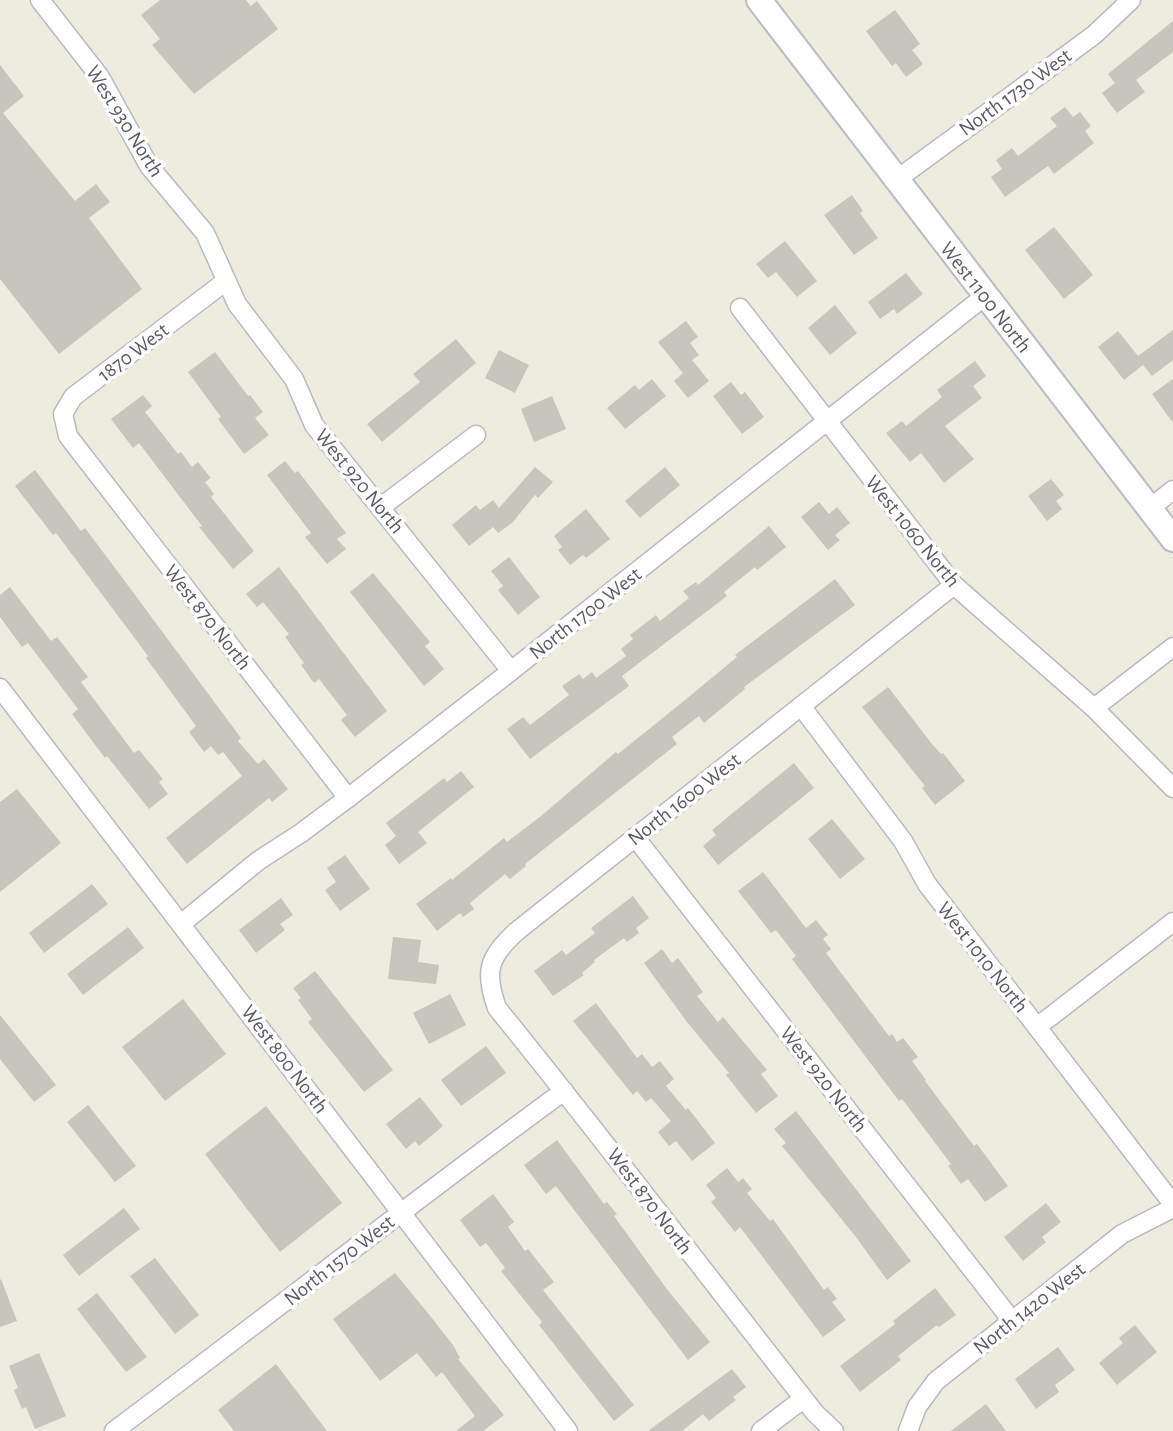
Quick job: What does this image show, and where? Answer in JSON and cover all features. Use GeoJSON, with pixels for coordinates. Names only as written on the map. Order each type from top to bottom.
{"type":"FeatureCollection","features":[{"type":"Feature","properties":{"kind":"main road","name":"West 1100 North"},"geometry":{"type":"LineString","coordinates":[[759,0],[1173,539]]}},
{"type":"Feature","properties":{"kind":"street","name":"West 930 North"},"geometry":{"type":"LineString","coordinates":[[40,0],[100,77],[149,166],[205,233],[226,281]]}},
{"type":"Feature","properties":{"kind":"street","name":"North 1730 West"},"geometry":{"type":"LineString","coordinates":[[896,180],[1094,34],[1131,0]]}},
{"type":"Feature","properties":{"kind":"street","name":"1870 West"},"geometry":{"type":"LineString","coordinates":[[68,436],[63,414],[73,397],[226,281]]}},
{"type":"Feature","properties":{"kind":"street","name":"West 920 North"},"geometry":{"type":"LineString","coordinates":[[226,281],[237,304],[294,379],[314,425],[512,671]]}},
{"type":"Feature","properties":{"kind":"street","name":"North 1700 West"},"geometry":{"type":"LineString","coordinates":[[181,923],[258,860],[301,833],[512,671],[985,296]]}},
{"type":"Feature","properties":{"kind":"street","name":"West 1060 North"},"geometry":{"type":"LineString","coordinates":[[740,307],[954,585],[1094,708],[1173,788]]}},
{"type":"Feature","properties":{"kind":"street"},"geometry":{"type":"LineString","coordinates":[[381,507],[475,435]]}},
{"type":"Feature","properties":{"kind":"street","name":"West 870 North"},"geometry":{"type":"LineString","coordinates":[[68,436],[348,797]]}},
{"type":"Feature","properties":{"kind":"street"},"geometry":{"type":"LineString","coordinates":[[1150,508],[1173,490]]}},
{"type":"Feature","properties":{"kind":"street","name":"North 1600 West"},"geometry":{"type":"LineString","coordinates":[[493,961],[497,949],[517,931],[954,585]]}},
{"type":"Feature","properties":{"kind":"street"},"geometry":{"type":"LineString","coordinates":[[1094,708],[1173,647]]}},
{"type":"Feature","properties":{"kind":"street","name":"West 800 North"},"geometry":{"type":"LineString","coordinates":[[0,688],[568,1431]]}},
{"type":"Feature","properties":{"kind":"street","name":"West 1010 North"},"geometry":{"type":"LineString","coordinates":[[801,706],[903,841],[927,884],[1173,1206]]}},
{"type":"Feature","properties":{"kind":"street","name":"West 920 North"},"geometry":{"type":"LineString","coordinates":[[635,838],[1013,1322]]}},
{"type":"Feature","properties":{"kind":"street"},"geometry":{"type":"LineString","coordinates":[[1037,1027],[1173,922]]}},
{"type":"Feature","properties":{"kind":"street","name":"West 870 North"},"geometry":{"type":"LineString","coordinates":[[493,961],[489,986],[497,1008],[814,1413],[834,1431]]}},
{"type":"Feature","properties":{"kind":"street","name":"North 1570 West"},"geometry":{"type":"LineString","coordinates":[[114,1431],[564,1091]]}},
{"type":"Feature","properties":{"kind":"street","name":"North 1420 West"},"geometry":{"type":"LineString","coordinates":[[908,1431],[917,1407],[936,1381],[1122,1234],[1173,1206]]}},
{"type":"Feature","properties":{"kind":"street"},"geometry":{"type":"LineString","coordinates":[[761,1431],[803,1399]]}},
{"type":"Feature","properties":{"kind":"building"},"geometry":{"type":"Polygon","coordinates":[[[160,0],[246,0],[251,6],[257,1],[278,29],[194,94],[152,45],[160,39],[141,15],[160,0]]]}},
{"type":"Feature","properties":{"kind":"building"},"geometry":{"type":"Polygon","coordinates":[[[895,10],[920,44],[912,50],[923,64],[906,77],[896,63],[892,66],[866,31],[895,10]]]}},
{"type":"Feature","properties":{"kind":"building"},"geometry":{"type":"Polygon","coordinates":[[[1173,21],[1173,52],[1136,80],[1145,92],[1117,113],[1102,93],[1115,83],[1108,74],[1173,21]]]}},
{"type":"Feature","properties":{"kind":"building"},"geometry":{"type":"Polygon","coordinates":[[[0,65],[24,96],[3,113],[75,201],[96,184],[110,202],[89,218],[142,289],[59,354],[0,279],[0,65]]]}},
{"type":"Feature","properties":{"kind":"building"},"geometry":{"type":"Polygon","coordinates":[[[1065,107],[1073,117],[1080,112],[1091,126],[1085,131],[1094,143],[1054,174],[1048,166],[1005,197],[991,177],[1002,169],[996,160],[1012,148],[1018,156],[1057,126],[1050,118],[1065,107]]]}},
{"type":"Feature","properties":{"kind":"building"},"geometry":{"type":"Polygon","coordinates":[[[852,195],[863,211],[860,213],[878,238],[854,255],[824,215],[852,195]]]}},
{"type":"Feature","properties":{"kind":"building"},"geometry":{"type":"Polygon","coordinates":[[[1054,227],[1093,275],[1064,299],[1025,250],[1054,227]]]}},
{"type":"Feature","properties":{"kind":"building"},"geometry":{"type":"Polygon","coordinates":[[[785,241],[817,281],[797,297],[776,272],[768,278],[756,264],[785,241]]]}},
{"type":"Feature","properties":{"kind":"building"},"geometry":{"type":"Polygon","coordinates":[[[906,273],[923,294],[897,314],[894,309],[880,319],[868,302],[906,273]]]}},
{"type":"Feature","properties":{"kind":"building"},"geometry":{"type":"Polygon","coordinates":[[[835,305],[857,333],[830,355],[808,328],[835,305]]]}},
{"type":"Feature","properties":{"kind":"building"},"geometry":{"type":"Polygon","coordinates":[[[686,321],[698,337],[690,343],[699,355],[692,360],[709,381],[688,398],[674,381],[683,373],[658,342],[686,321]]]}},
{"type":"Feature","properties":{"kind":"building"},"geometry":{"type":"Polygon","coordinates":[[[1173,330],[1173,360],[1152,376],[1143,365],[1124,380],[1098,347],[1118,331],[1138,356],[1173,330]]]}},
{"type":"Feature","properties":{"kind":"building"},"geometry":{"type":"Polygon","coordinates":[[[456,339],[476,363],[382,442],[367,424],[420,382],[413,374],[456,339]]]}},
{"type":"Feature","properties":{"kind":"building"},"geometry":{"type":"Polygon","coordinates":[[[499,350],[529,365],[515,393],[485,378],[499,350]]]}},
{"type":"Feature","properties":{"kind":"building"},"geometry":{"type":"Polygon","coordinates":[[[215,352],[263,412],[255,418],[269,435],[244,454],[188,372],[215,352]]]}},
{"type":"Feature","properties":{"kind":"building"},"geometry":{"type":"Polygon","coordinates":[[[975,361],[986,376],[973,386],[982,398],[945,426],[974,459],[944,483],[921,453],[910,462],[886,433],[902,421],[906,426],[942,397],[937,390],[975,361]]]}},
{"type":"Feature","properties":{"kind":"building"},"geometry":{"type":"Polygon","coordinates":[[[652,379],[666,396],[625,429],[607,408],[635,385],[639,390],[652,379]]]}},
{"type":"Feature","properties":{"kind":"building"},"geometry":{"type":"Polygon","coordinates":[[[1173,379],[1173,423],[1152,394],[1173,379]]]}},
{"type":"Feature","properties":{"kind":"building"},"geometry":{"type":"Polygon","coordinates":[[[731,382],[741,395],[745,392],[764,417],[742,434],[713,396],[731,382]]]}},
{"type":"Feature","properties":{"kind":"building"},"geometry":{"type":"Polygon","coordinates":[[[143,395],[152,406],[145,412],[178,454],[181,452],[192,467],[198,462],[211,478],[205,482],[214,494],[211,497],[254,551],[233,569],[199,527],[202,526],[139,443],[133,448],[111,419],[143,395]]]}},
{"type":"Feature","properties":{"kind":"building"},"geometry":{"type":"Polygon","coordinates":[[[552,396],[566,429],[534,442],[521,409],[552,396]]]}},
{"type":"Feature","properties":{"kind":"building"},"geometry":{"type":"Polygon","coordinates":[[[285,461],[295,473],[298,471],[346,533],[337,539],[346,549],[327,564],[305,537],[311,533],[267,475],[285,461]]]}},
{"type":"Feature","properties":{"kind":"building"},"geometry":{"type":"Polygon","coordinates":[[[535,467],[553,482],[538,498],[535,495],[512,523],[498,533],[493,527],[469,546],[452,525],[476,505],[480,510],[493,500],[499,508],[535,467]]]}},
{"type":"Feature","properties":{"kind":"building"},"geometry":{"type":"Polygon","coordinates":[[[665,467],[680,485],[640,518],[625,501],[665,467]]]}},
{"type":"Feature","properties":{"kind":"building"},"geometry":{"type":"Polygon","coordinates":[[[35,470],[81,531],[85,528],[118,572],[241,738],[238,741],[258,764],[264,759],[288,789],[272,802],[269,798],[187,864],[166,838],[242,776],[223,752],[218,755],[211,746],[204,752],[189,732],[196,726],[146,658],[148,656],[56,533],[53,535],[15,486],[35,470]]]}},
{"type":"Feature","properties":{"kind":"building"},"geometry":{"type":"Polygon","coordinates":[[[1051,479],[1064,495],[1056,501],[1062,509],[1047,521],[1028,496],[1051,479]]]}},
{"type":"Feature","properties":{"kind":"building"},"geometry":{"type":"Polygon","coordinates":[[[819,502],[829,514],[837,507],[850,523],[835,535],[840,540],[828,550],[801,517],[819,502]]]}},
{"type":"Feature","properties":{"kind":"building"},"geometry":{"type":"Polygon","coordinates":[[[586,509],[610,539],[586,558],[583,555],[570,565],[558,550],[562,547],[554,536],[586,509]]]}},
{"type":"Feature","properties":{"kind":"building"},"geometry":{"type":"Polygon","coordinates":[[[769,526],[786,547],[757,570],[755,567],[724,592],[727,596],[622,676],[629,686],[530,759],[507,729],[523,717],[530,725],[569,695],[562,686],[579,674],[583,679],[592,672],[596,678],[626,656],[621,649],[633,639],[630,635],[656,615],[660,621],[689,598],[683,591],[696,582],[698,585],[769,526]]]}},
{"type":"Feature","properties":{"kind":"building"},"geometry":{"type":"Polygon","coordinates":[[[509,557],[540,597],[518,615],[498,590],[503,586],[491,571],[509,557]]]}},
{"type":"Feature","properties":{"kind":"building"},"geometry":{"type":"Polygon","coordinates":[[[279,567],[387,711],[355,737],[341,720],[347,715],[319,679],[314,683],[301,665],[304,663],[285,637],[289,634],[263,602],[257,607],[246,594],[279,567]]]}},
{"type":"Feature","properties":{"kind":"building"},"geometry":{"type":"Polygon","coordinates":[[[373,573],[430,642],[425,646],[444,669],[424,686],[350,592],[373,573]]]}},
{"type":"Feature","properties":{"kind":"building"},"geometry":{"type":"Polygon","coordinates":[[[835,579],[855,605],[744,687],[745,689],[704,723],[699,716],[672,737],[677,744],[525,864],[526,866],[510,879],[505,874],[470,903],[474,909],[463,917],[460,913],[437,931],[416,904],[451,878],[452,880],[504,838],[507,842],[541,816],[616,752],[618,754],[737,657],[735,655],[835,579]]]}},
{"type":"Feature","properties":{"kind":"building"},"geometry":{"type":"Polygon","coordinates":[[[10,587],[51,641],[57,637],[88,677],[81,682],[134,753],[139,750],[163,779],[159,782],[168,794],[149,809],[72,714],[78,709],[28,643],[22,647],[0,617],[0,595],[10,587]]]}},
{"type":"Feature","properties":{"kind":"building"},"geometry":{"type":"Polygon","coordinates":[[[888,687],[965,781],[935,805],[922,788],[925,786],[862,707],[888,687]]]}},
{"type":"Feature","properties":{"kind":"building"},"geometry":{"type":"Polygon","coordinates":[[[794,763],[814,788],[718,865],[703,846],[716,835],[712,830],[794,763]]]}},
{"type":"Feature","properties":{"kind":"building"},"geometry":{"type":"Polygon","coordinates":[[[461,771],[474,787],[418,832],[427,843],[399,864],[385,845],[396,836],[386,823],[444,778],[447,782],[461,771]]]}},
{"type":"Feature","properties":{"kind":"building"},"geometry":{"type":"Polygon","coordinates":[[[17,789],[61,843],[0,892],[0,802],[17,789]]]}},
{"type":"Feature","properties":{"kind":"building"},"geometry":{"type":"Polygon","coordinates":[[[832,819],[865,859],[840,879],[808,839],[832,819]]]}},
{"type":"Feature","properties":{"kind":"building"},"geometry":{"type":"Polygon","coordinates":[[[345,855],[370,889],[340,911],[325,890],[336,882],[327,868],[345,855]]]}},
{"type":"Feature","properties":{"kind":"building"},"geometry":{"type":"Polygon","coordinates":[[[763,872],[806,928],[816,920],[828,935],[823,939],[831,949],[826,953],[889,1036],[892,1034],[897,1042],[903,1038],[918,1057],[912,1061],[925,1081],[1008,1186],[985,1202],[968,1179],[961,1184],[948,1166],[951,1164],[902,1099],[899,1101],[792,959],[796,956],[776,930],[771,933],[738,891],[763,872]]]}},
{"type":"Feature","properties":{"kind":"building"},"geometry":{"type":"Polygon","coordinates":[[[92,884],[108,904],[44,953],[29,933],[92,884]]]}},
{"type":"Feature","properties":{"kind":"building"},"geometry":{"type":"Polygon","coordinates":[[[633,896],[649,918],[636,928],[639,933],[627,942],[624,938],[594,960],[582,973],[584,975],[553,996],[534,971],[562,950],[566,955],[595,933],[591,928],[633,896]]]}},
{"type":"Feature","properties":{"kind":"building"},"geometry":{"type":"Polygon","coordinates":[[[281,898],[293,915],[280,924],[285,930],[256,953],[239,930],[281,898]]]}},
{"type":"Feature","properties":{"kind":"building"},"geometry":{"type":"Polygon","coordinates":[[[128,927],[144,948],[83,995],[67,974],[128,927]]]}},
{"type":"Feature","properties":{"kind":"building"},"geometry":{"type":"Polygon","coordinates":[[[393,937],[421,940],[418,962],[439,965],[436,984],[388,979],[393,937]]]}},
{"type":"Feature","properties":{"kind":"building"},"geometry":{"type":"Polygon","coordinates":[[[662,949],[672,963],[678,958],[703,992],[697,996],[718,1022],[723,1017],[767,1070],[761,1074],[778,1096],[756,1113],[726,1075],[729,1073],[644,963],[662,949]]]}},
{"type":"Feature","properties":{"kind":"building"},"geometry":{"type":"Polygon","coordinates":[[[315,971],[393,1070],[364,1092],[308,1022],[312,1019],[293,988],[315,971]]]}},
{"type":"Feature","properties":{"kind":"building"},"geometry":{"type":"Polygon","coordinates":[[[450,994],[466,1025],[429,1044],[413,1013],[450,994]]]}},
{"type":"Feature","properties":{"kind":"building"},"geometry":{"type":"Polygon","coordinates":[[[183,999],[226,1054],[165,1101],[122,1047],[183,999]]]}},
{"type":"Feature","properties":{"kind":"building"},"geometry":{"type":"Polygon","coordinates":[[[596,1003],[637,1058],[642,1054],[652,1067],[660,1061],[674,1079],[666,1086],[686,1110],[688,1108],[715,1143],[692,1161],[676,1141],[669,1146],[658,1132],[671,1121],[651,1098],[646,1102],[637,1091],[633,1095],[573,1021],[596,1003]]]}},
{"type":"Feature","properties":{"kind":"building"},"geometry":{"type":"Polygon","coordinates":[[[0,1015],[56,1085],[34,1102],[0,1059],[0,1015]]]}},
{"type":"Feature","properties":{"kind":"building"},"geometry":{"type":"Polygon","coordinates":[[[486,1046],[506,1073],[461,1106],[441,1080],[486,1046]]]}},
{"type":"Feature","properties":{"kind":"building"},"geometry":{"type":"Polygon","coordinates":[[[420,1097],[443,1126],[419,1146],[415,1141],[406,1149],[386,1124],[420,1097]]]}},
{"type":"Feature","properties":{"kind":"building"},"geometry":{"type":"Polygon","coordinates":[[[88,1105],[136,1166],[115,1182],[67,1122],[88,1105]]]}},
{"type":"Feature","properties":{"kind":"building"},"geometry":{"type":"Polygon","coordinates":[[[266,1106],[342,1203],[280,1252],[205,1154],[266,1106]]]}},
{"type":"Feature","properties":{"kind":"building"},"geometry":{"type":"Polygon","coordinates":[[[796,1111],[911,1261],[887,1280],[856,1237],[782,1146],[786,1143],[774,1129],[796,1111]]]}},
{"type":"Feature","properties":{"kind":"building"},"geometry":{"type":"Polygon","coordinates":[[[557,1140],[604,1204],[607,1202],[617,1214],[614,1216],[666,1288],[710,1342],[688,1360],[556,1186],[546,1194],[524,1165],[557,1140]]]}},
{"type":"Feature","properties":{"kind":"building"},"geometry":{"type":"Polygon","coordinates":[[[727,1168],[738,1182],[743,1178],[752,1189],[747,1193],[770,1221],[773,1219],[824,1290],[828,1287],[837,1299],[832,1302],[846,1320],[823,1337],[740,1227],[735,1232],[711,1202],[716,1198],[706,1185],[727,1168]]]}},
{"type":"Feature","properties":{"kind":"building"},"geometry":{"type":"Polygon","coordinates":[[[493,1194],[514,1222],[508,1227],[525,1251],[528,1249],[554,1282],[543,1290],[634,1405],[614,1421],[539,1325],[542,1322],[501,1271],[505,1268],[486,1243],[480,1247],[460,1220],[493,1194]]]}},
{"type":"Feature","properties":{"kind":"building"},"geometry":{"type":"Polygon","coordinates":[[[1046,1203],[1061,1222],[1042,1237],[1046,1242],[1023,1261],[1004,1237],[1046,1203]]]}},
{"type":"Feature","properties":{"kind":"building"},"geometry":{"type":"Polygon","coordinates":[[[124,1208],[140,1229],[79,1276],[63,1255],[124,1208]]]}},
{"type":"Feature","properties":{"kind":"building"},"geometry":{"type":"Polygon","coordinates":[[[155,1258],[199,1315],[175,1334],[130,1276],[155,1258]]]}},
{"type":"Feature","properties":{"kind":"building"},"geometry":{"type":"Polygon","coordinates":[[[395,1273],[453,1345],[460,1358],[458,1359],[504,1415],[483,1431],[456,1431],[475,1416],[442,1372],[436,1377],[417,1353],[380,1381],[333,1319],[395,1273]]]}},
{"type":"Feature","properties":{"kind":"building"},"geometry":{"type":"Polygon","coordinates":[[[0,1280],[17,1321],[0,1327],[0,1280]]]}},
{"type":"Feature","properties":{"kind":"building"},"geometry":{"type":"Polygon","coordinates":[[[935,1288],[956,1315],[939,1327],[937,1325],[898,1356],[901,1360],[860,1392],[840,1366],[895,1324],[893,1321],[935,1288]]]}},
{"type":"Feature","properties":{"kind":"building"},"geometry":{"type":"Polygon","coordinates":[[[97,1293],[147,1357],[126,1372],[77,1309],[97,1293]]]}},
{"type":"Feature","properties":{"kind":"building"},"geometry":{"type":"Polygon","coordinates":[[[1135,1325],[1157,1352],[1117,1385],[1099,1363],[1123,1343],[1119,1338],[1135,1325]]]}},
{"type":"Feature","properties":{"kind":"building"},"geometry":{"type":"Polygon","coordinates":[[[1058,1347],[1075,1370],[1055,1385],[1059,1392],[1036,1409],[1015,1379],[1058,1347]]]}},
{"type":"Feature","properties":{"kind":"building"},"geometry":{"type":"Polygon","coordinates":[[[39,1353],[66,1416],[35,1429],[26,1407],[22,1409],[14,1390],[18,1388],[9,1366],[39,1353]]]}},
{"type":"Feature","properties":{"kind":"building"},"geometry":{"type":"Polygon","coordinates":[[[276,1364],[327,1431],[234,1431],[218,1410],[276,1364]]]}},
{"type":"Feature","properties":{"kind":"building"},"geometry":{"type":"Polygon","coordinates":[[[732,1369],[746,1387],[733,1397],[736,1400],[709,1421],[703,1414],[682,1431],[648,1431],[732,1369]]]}},
{"type":"Feature","properties":{"kind":"building"},"geometry":{"type":"Polygon","coordinates":[[[986,1404],[1006,1431],[951,1431],[986,1404]]]}}]}
